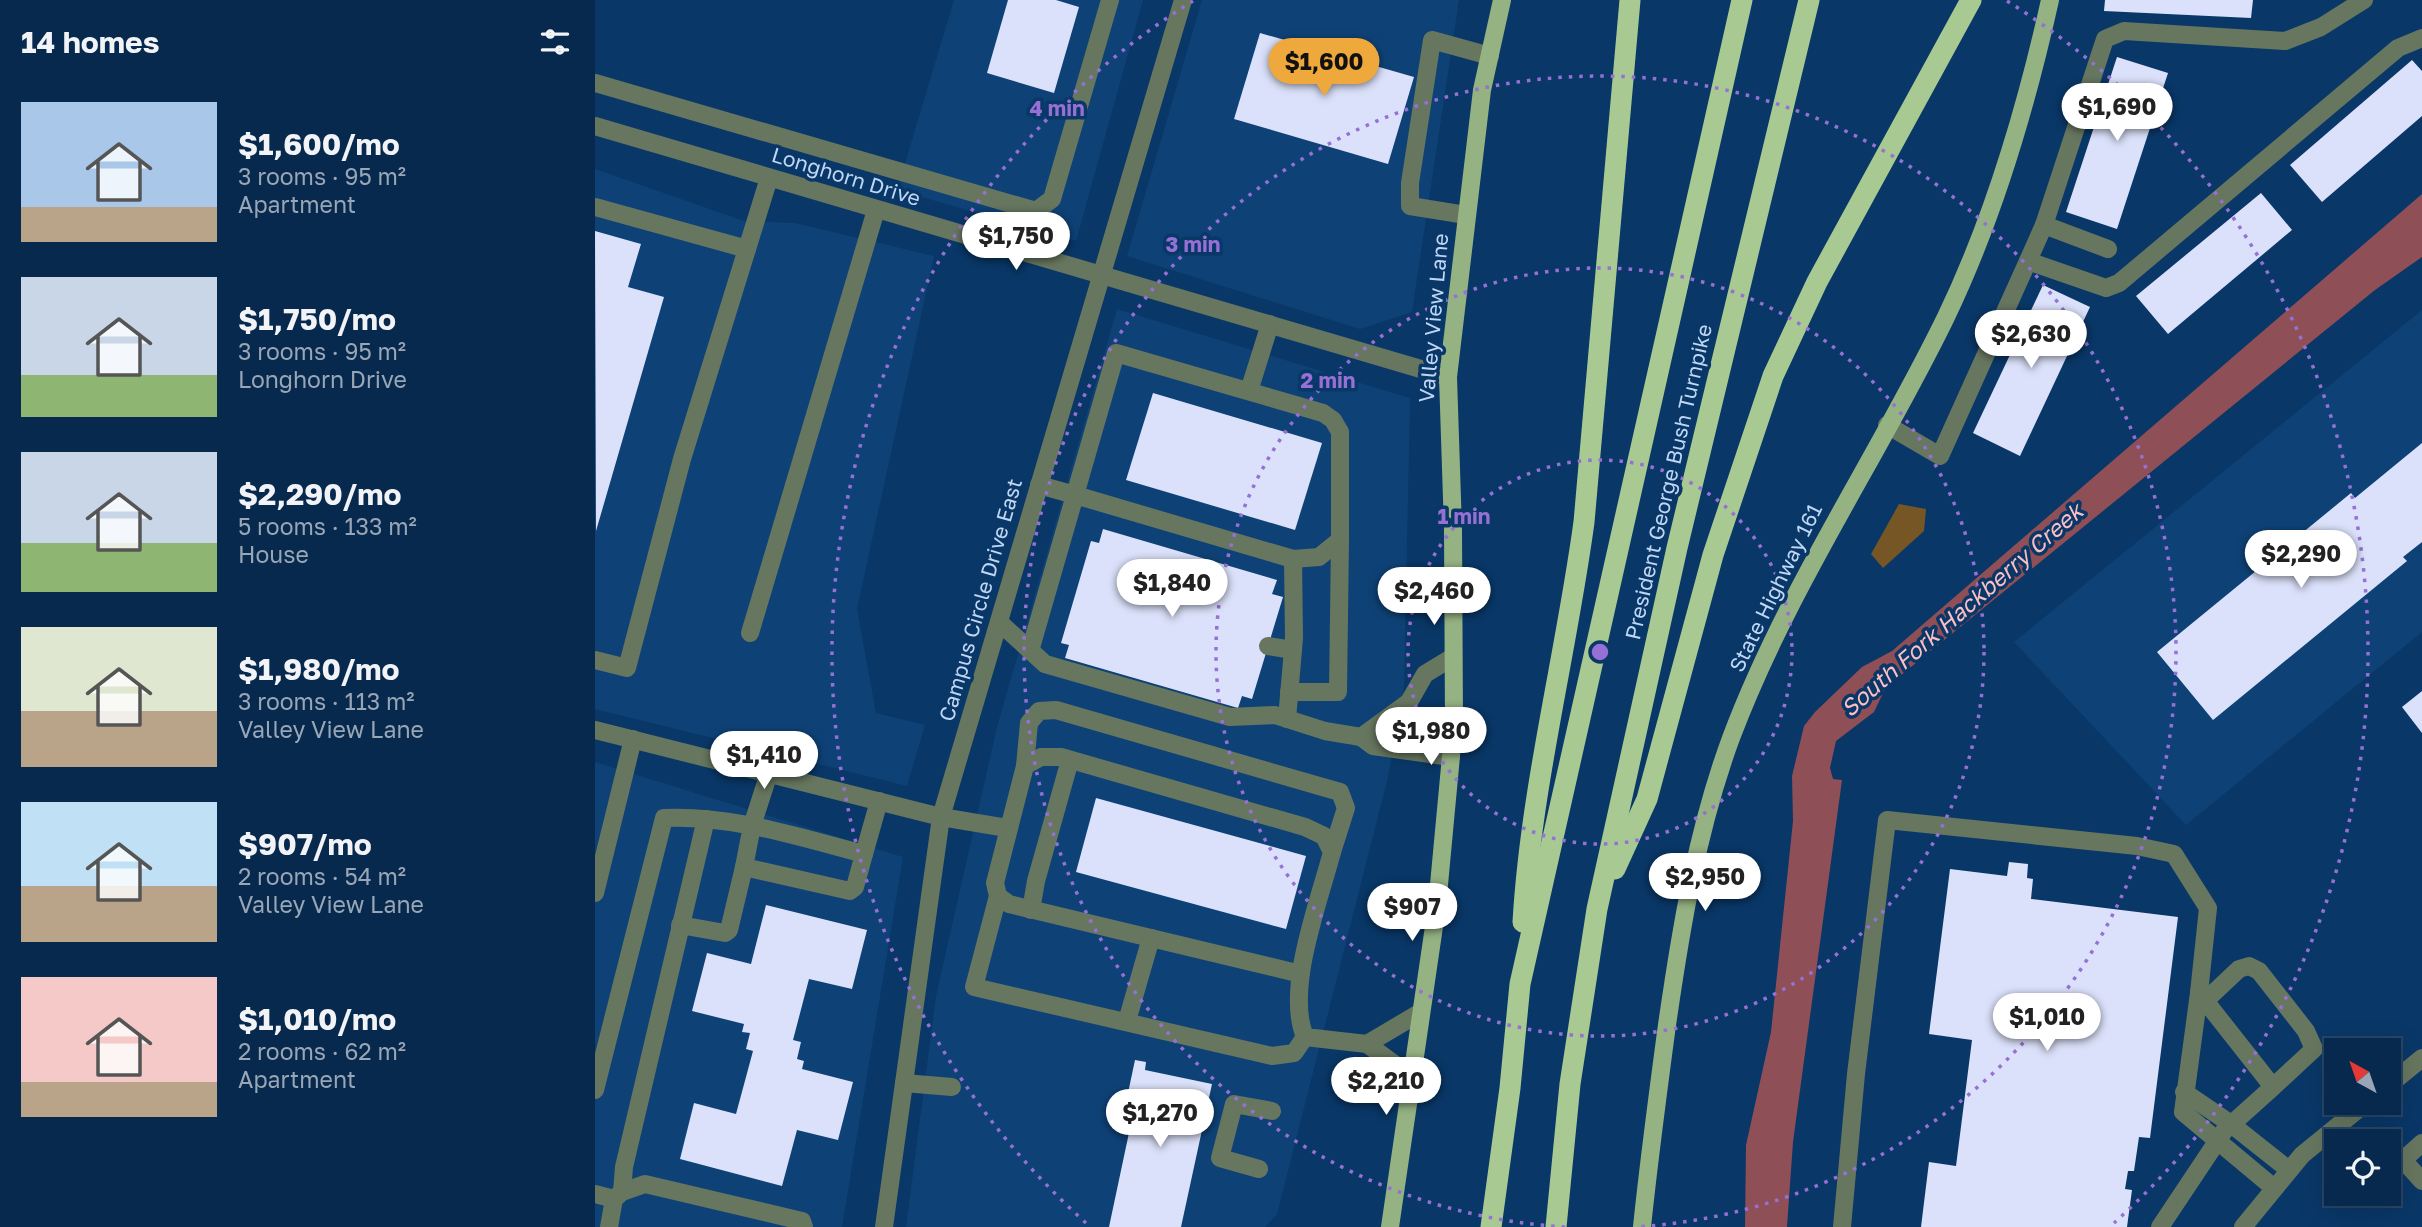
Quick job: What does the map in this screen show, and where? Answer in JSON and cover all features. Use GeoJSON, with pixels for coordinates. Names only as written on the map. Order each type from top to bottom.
{"type":"FeatureCollection","features":[{"type":"Feature","properties":{"kind":"highway"},"geometry":{"type":"LineString","coordinates":[[1520,984],[1527,851],[1574,596],[1584,522],[1630,0]]}},
{"type":"Feature","properties":{"kind":"highway","name":"President George Bush Turnpike"},"geometry":{"type":"LineString","coordinates":[[1491,1227],[1510,1087],[1520,984],[1742,0]]}},
{"type":"Feature","properties":{"kind":"highway","name":"President George Bush Turnpike"},"geometry":{"type":"LineString","coordinates":[[1556,1227],[1570,1084],[1597,909],[1680,535],[1809,0]]}},
{"type":"Feature","properties":{"kind":"highway"},"geometry":{"type":"LineString","coordinates":[[1597,909],[1647,799],[1713,555],[1773,376],[1817,282],[1971,0]]}},
{"type":"Feature","properties":{"kind":"main road","name":"Valley View Lane"},"geometry":{"type":"LineString","coordinates":[[1390,1227],[1437,906],[1451,757],[1453,657],[1448,377],[1482,90],[1502,0]]}},
{"type":"Feature","properties":{"kind":"main road","name":"State Highway 161"},"geometry":{"type":"LineString","coordinates":[[1642,1227],[1676,962],[1709,803],[1731,738],[1770,648],[1945,318],[1978,240],[2027,97],[2050,0]]}},
{"type":"Feature","properties":{"kind":"street"},"geometry":{"type":"LineString","coordinates":[[595,83],[1036,211],[1052,199],[1109,0]]}},
{"type":"Feature","properties":{"kind":"street","name":"Campus Circle Drive East"},"geometry":{"type":"LineString","coordinates":[[884,1227],[941,817],[1183,0]]}},
{"type":"Feature","properties":{"kind":"street"},"geometry":{"type":"LineString","coordinates":[[1887,425],[1940,456],[2044,225],[2105,39],[2124,31],[2285,41],[2321,27],[2364,0]]}},
{"type":"Feature","properties":{"kind":"street"},"geometry":{"type":"LineString","coordinates":[[2028,261],[2106,288],[2119,283],[2398,48],[2422,38]]}},
{"type":"Feature","properties":{"kind":"street"},"geometry":{"type":"LineString","coordinates":[[1466,215],[1410,206],[1410,183],[1432,40],[1490,55]]}},
{"type":"Feature","properties":{"kind":"street","name":"Longhorn Drive"},"geometry":{"type":"LineString","coordinates":[[595,126],[1448,377]]}},
{"type":"Feature","properties":{"kind":"street"},"geometry":{"type":"LineString","coordinates":[[595,660],[627,668],[681,459],[769,178]]}},
{"type":"Feature","properties":{"kind":"street"},"geometry":{"type":"LineString","coordinates":[[595,207],[747,249]]}},
{"type":"Feature","properties":{"kind":"street"},"geometry":{"type":"LineString","coordinates":[[750,632],[876,210]]}},
{"type":"Feature","properties":{"kind":"street"},"geometry":{"type":"LineString","coordinates":[[2044,225],[2108,249]]}},
{"type":"Feature","properties":{"kind":"street"},"geometry":{"type":"LineString","coordinates":[[1249,391],[1270,324]]}},
{"type":"Feature","properties":{"kind":"street"},"geometry":{"type":"LineString","coordinates":[[1030,651],[1116,353],[1323,413],[1333,420],[1340,432],[1338,692],[1289,692]]}},
{"type":"Feature","properties":{"kind":"street"},"geometry":{"type":"LineString","coordinates":[[1039,485],[1293,559],[1319,556],[1340,540]]}},
{"type":"Feature","properties":{"kind":"street"},"geometry":{"type":"LineString","coordinates":[[1287,719],[1293,650],[1293,559]]}},
{"type":"Feature","properties":{"kind":"street"},"geometry":{"type":"LineString","coordinates":[[999,622],[1045,664],[1230,717],[1275,715],[1361,737],[1373,746],[1451,757]]}},
{"type":"Feature","properties":{"kind":"street"},"geometry":{"type":"LineString","coordinates":[[1268,646],[1293,650]]}},
{"type":"Feature","properties":{"kind":"street"},"geometry":{"type":"LineString","coordinates":[[1361,737],[1409,702],[1425,674],[1453,657]]}},
{"type":"Feature","properties":{"kind":"street"},"geometry":{"type":"LineString","coordinates":[[1056,710],[1340,792],[1346,808],[1301,974],[1299,1022],[1305,1037],[1294,1054],[1272,1056],[974,987],[998,896],[995,883],[1025,766],[1030,723],[1039,711],[1056,710]]}},
{"type":"Feature","properties":{"kind":"street"},"geometry":{"type":"LineString","coordinates":[[595,730],[941,817],[1007,828]]}},
{"type":"Feature","properties":{"kind":"street"},"geometry":{"type":"LineString","coordinates":[[595,893],[633,739]]}},
{"type":"Feature","properties":{"kind":"street"},"geometry":{"type":"LineString","coordinates":[[1025,766],[1041,757],[1070,760],[1305,827],[1324,836],[1332,852]]}},
{"type":"Feature","properties":{"kind":"street"},"geometry":{"type":"LineString","coordinates":[[1031,909],[1035,881],[1070,760]]}},
{"type":"Feature","properties":{"kind":"street"},"geometry":{"type":"LineString","coordinates":[[680,925],[725,933],[729,930],[753,826],[769,773]]}},
{"type":"Feature","properties":{"kind":"street"},"geometry":{"type":"LineString","coordinates":[[744,867],[850,891],[855,887],[879,801]]}},
{"type":"Feature","properties":{"kind":"street"},"geometry":{"type":"LineString","coordinates":[[595,1090],[664,817],[706,819],[753,826],[864,854]]}},
{"type":"Feature","properties":{"kind":"street"},"geometry":{"type":"LineString","coordinates":[[609,1227],[706,819]]}},
{"type":"Feature","properties":{"kind":"street"},"geometry":{"type":"LineString","coordinates":[[1842,1227],[1856,1074],[1887,820],[2137,846],[2174,854],[2208,908],[2202,997],[2184,1092],[2183,1112],[2274,1188]]}},
{"type":"Feature","properties":{"kind":"street"},"geometry":{"type":"LineString","coordinates":[[998,896],[1009,904],[1301,974]]}},
{"type":"Feature","properties":{"kind":"street"},"geometry":{"type":"LineString","coordinates":[[1128,1021],[1151,938]]}},
{"type":"Feature","properties":{"kind":"street"},"geometry":{"type":"LineString","coordinates":[[2160,1227],[2231,1124],[2314,1049],[2298,1021],[2259,971],[2249,966],[2239,969],[2202,997]]}},
{"type":"Feature","properties":{"kind":"street"},"geometry":{"type":"LineString","coordinates":[[2202,997],[2273,1087]]}},
{"type":"Feature","properties":{"kind":"street"},"geometry":{"type":"LineString","coordinates":[[1367,1044],[1421,1012]]}},
{"type":"Feature","properties":{"kind":"street"},"geometry":{"type":"LineString","coordinates":[[1305,1037],[1367,1044],[1412,1077]]}},
{"type":"Feature","properties":{"kind":"street"},"geometry":{"type":"LineString","coordinates":[[2401,1075],[2422,1058]]}},
{"type":"Feature","properties":{"kind":"street"},"geometry":{"type":"LineString","coordinates":[[904,1083],[952,1087]]}},
{"type":"Feature","properties":{"kind":"street"},"geometry":{"type":"LineString","coordinates":[[2184,1092],[2231,1124],[2289,1170]]}},
{"type":"Feature","properties":{"kind":"street"},"geometry":{"type":"LineString","coordinates":[[1259,1169],[1220,1158],[1234,1104],[1272,1111]]}},
{"type":"Feature","properties":{"kind":"street"},"geometry":{"type":"LineString","coordinates":[[2243,1227],[2302,1155],[2351,1115]]}},
{"type":"Feature","properties":{"kind":"street"},"geometry":{"type":"LineString","coordinates":[[2422,1143],[2403,1160],[2422,1181]]}},
{"type":"Feature","properties":{"kind":"street"},"geometry":{"type":"LineString","coordinates":[[595,1194],[618,1195],[645,1184],[802,1221],[804,1227]]}},
{"type":"Feature","properties":{"kind":"shaded area"},"geometry":{"type":"Polygon","coordinates":[[[954,0],[1143,0],[1076,241],[897,190],[954,0]]]}},
{"type":"Feature","properties":{"kind":"shaded area"},"geometry":{"type":"Polygon","coordinates":[[[1202,0],[1459,0],[1412,312],[1360,329],[1127,256],[1202,0]]]}},
{"type":"Feature","properties":{"kind":"shaded area"},"geometry":{"type":"Polygon","coordinates":[[[595,169],[744,221],[795,223],[934,256],[857,609],[876,713],[925,725],[907,786],[595,709],[595,169]]]}},
{"type":"Feature","properties":{"kind":"shaded area"},"geometry":{"type":"Polygon","coordinates":[[[1117,309],[1410,398],[1404,690],[1387,781],[1277,1214],[1265,1227],[906,1227],[936,996],[997,727],[1117,309]]]}},
{"type":"Feature","properties":{"kind":"shaded area"},"geometry":{"type":"Polygon","coordinates":[[[2422,310],[2422,632],[2186,825],[2014,642],[2422,310]]]}},
{"type":"Feature","properties":{"kind":"shaded area"},"geometry":{"type":"Polygon","coordinates":[[[1899,504],[1926,509],[1924,531],[1883,568],[1871,554],[1899,504]]]}},
{"type":"Feature","properties":{"kind":"shaded area"},"geometry":{"type":"Polygon","coordinates":[[[595,762],[903,857],[842,1227],[595,1227],[595,762]]]}},
{"type":"Feature","properties":{"kind":"water","name":"South Fork Hackberry Creek"},"geometry":{"type":"Polygon","coordinates":[[[2422,194],[2422,257],[2375,290],[1895,680],[1884,691],[1874,712],[1836,741],[1830,768],[1833,779],[1842,780],[1793,1142],[1787,1227],[1745,1227],[1746,1145],[1771,1032],[1793,821],[1792,776],[1804,726],[1862,667],[1892,651],[2422,194]]]}},
{"type":"Feature","properties":{"kind":"building"},"geometry":{"type":"Polygon","coordinates":[[[1008,0],[1056,0],[1079,7],[1054,93],[987,73],[1008,0]]]}},
{"type":"Feature","properties":{"kind":"building"},"geometry":{"type":"Polygon","coordinates":[[[2105,0],[2253,0],[2251,18],[2104,11],[2105,0]]]}},
{"type":"Feature","properties":{"kind":"building"},"geometry":{"type":"Polygon","coordinates":[[[1260,33],[1414,77],[1388,164],[1234,119],[1260,33]]]}},
{"type":"Feature","properties":{"kind":"building"},"geometry":{"type":"Polygon","coordinates":[[[2117,57],[2168,73],[2117,229],[2066,212],[2117,57]]]}},
{"type":"Feature","properties":{"kind":"building"},"geometry":{"type":"Polygon","coordinates":[[[2412,60],[2422,71],[2422,116],[2322,202],[2290,165],[2412,60]]]}},
{"type":"Feature","properties":{"kind":"building"},"geometry":{"type":"Polygon","coordinates":[[[2261,193],[2292,230],[2168,334],[2136,296],[2261,193]]]}},
{"type":"Feature","properties":{"kind":"building"},"geometry":{"type":"Polygon","coordinates":[[[595,231],[641,244],[628,287],[664,297],[596,531],[595,231]]]}},
{"type":"Feature","properties":{"kind":"building"},"geometry":{"type":"Polygon","coordinates":[[[2043,285],[2090,307],[2020,456],[1973,433],[2043,285]]]}},
{"type":"Feature","properties":{"kind":"building"},"geometry":{"type":"Polygon","coordinates":[[[1153,393],[1322,443],[1295,530],[1126,480],[1153,393]]]}},
{"type":"Feature","properties":{"kind":"building"},"geometry":{"type":"Polygon","coordinates":[[[2422,443],[2422,542],[2403,557],[2407,561],[2213,720],[2157,652],[2351,493],[2355,498],[2422,443]]]}},
{"type":"Feature","properties":{"kind":"building"},"geometry":{"type":"Polygon","coordinates":[[[1103,529],[1277,580],[1272,594],[1283,597],[1252,699],[1242,696],[1238,708],[1065,658],[1069,645],[1061,643],[1091,541],[1099,543],[1103,529]]]}},
{"type":"Feature","properties":{"kind":"building"},"geometry":{"type":"Polygon","coordinates":[[[2422,691],[2422,733],[2402,707],[2422,691]]]}},
{"type":"Feature","properties":{"kind":"building"},"geometry":{"type":"Polygon","coordinates":[[[1096,798],[1306,856],[1286,929],[1076,872],[1096,798]]]}},
{"type":"Feature","properties":{"kind":"building"},"geometry":{"type":"Polygon","coordinates":[[[2009,862],[2028,864],[2027,878],[2033,879],[2031,899],[2178,917],[2150,1138],[2139,1137],[2134,1171],[2128,1171],[2125,1189],[2132,1190],[2127,1227],[1921,1227],[1929,1162],[1956,1166],[1972,1040],[1929,1034],[1950,869],[2007,876],[2009,862]]]}},
{"type":"Feature","properties":{"kind":"building"},"geometry":{"type":"Polygon","coordinates":[[[766,905],[867,930],[852,989],[809,979],[793,1040],[801,1042],[797,1059],[804,1061],[802,1069],[853,1082],[838,1140],[797,1130],[782,1186],[680,1159],[694,1103],[736,1114],[753,1051],[746,1049],[750,1033],[742,1032],[744,1024],[692,1011],[707,953],[751,964],[766,905]]]}},
{"type":"Feature","properties":{"kind":"building"},"geometry":{"type":"Polygon","coordinates":[[[1135,1060],[1146,1062],[1145,1070],[1212,1084],[1181,1227],[1109,1227],[1137,1095],[1128,1093],[1135,1060]]]}}]}
